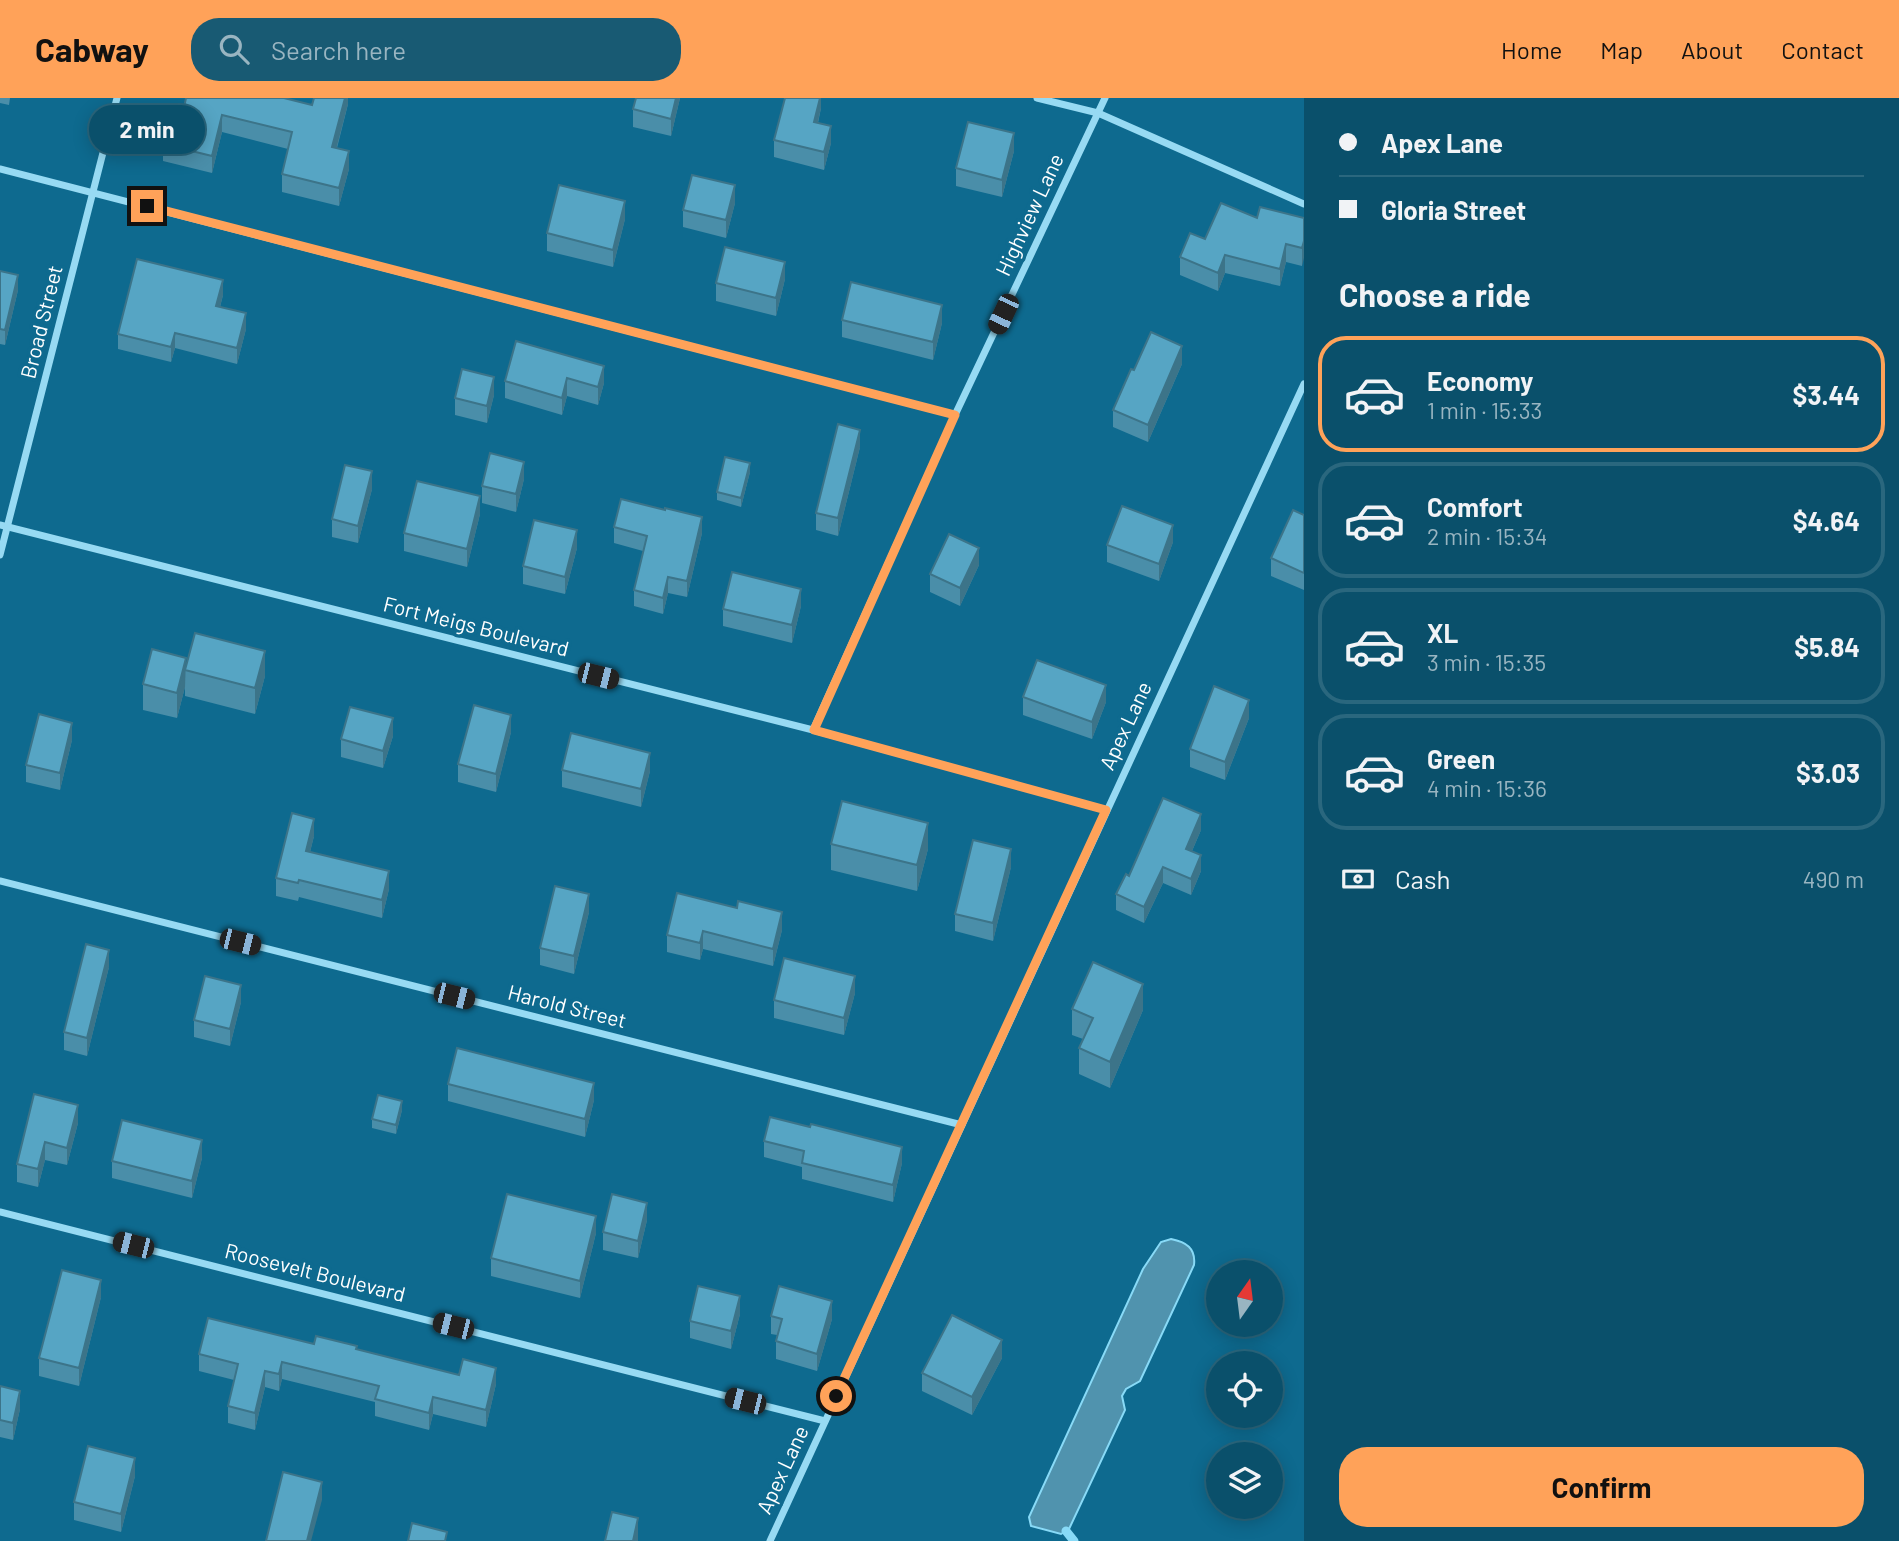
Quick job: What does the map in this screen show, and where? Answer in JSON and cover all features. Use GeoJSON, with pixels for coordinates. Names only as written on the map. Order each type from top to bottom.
{"type":"FeatureCollection","features":[{"type":"Feature","properties":{"kind":"street","name":"Broad Street"},"geometry":{"type":"LineString","coordinates":[[0,555],[4,526],[117,98]]}},
{"type":"Feature","properties":{"kind":"street"},"geometry":{"type":"LineString","coordinates":[[1037,98],[1098,113],[1304,205]]}},
{"type":"Feature","properties":{"kind":"street","name":"Highview Lane"},"geometry":{"type":"LineString","coordinates":[[814,730],[955,415],[1105,98]]}},
{"type":"Feature","properties":{"kind":"street"},"geometry":{"type":"LineString","coordinates":[[0,169],[955,415]]}},
{"type":"Feature","properties":{"kind":"street","name":"Apex Lane"},"geometry":{"type":"LineString","coordinates":[[770,1541],[1304,384]]}},
{"type":"Feature","properties":{"kind":"street","name":"Fort Meigs Boulevard"},"geometry":{"type":"LineString","coordinates":[[4,526],[814,730],[1106,810]]}},
{"type":"Feature","properties":{"kind":"street","name":"Harold Street"},"geometry":{"type":"LineString","coordinates":[[0,881],[962,1125]]}},
{"type":"Feature","properties":{"kind":"street","name":"Roosevelt Boulevard"},"geometry":{"type":"LineString","coordinates":[[0,1212],[825,1421]]}},
{"type":"Feature","properties":{"kind":"water"},"geometry":{"type":"Polygon","coordinates":[[[1171,1239],[1192,1250],[1194,1265],[1140,1381],[1126,1389],[1122,1396],[1125,1410],[1069,1529],[1061,1534],[1031,1526],[1029,1517],[1143,1269],[1161,1242],[1171,1239]]]}},
{"type":"Feature","properties":{"kind":"building"},"geometry":{"type":"Polygon","coordinates":[[[186,98],[284,98],[312,105],[314,98],[345,98],[332,147],[349,151],[339,188],[282,174],[292,132],[222,115],[212,156],[163,144],[172,109],[183,112],[186,98]]]}},
{"type":"Feature","properties":{"kind":"building"},"geometry":{"type":"Polygon","coordinates":[[[636,98],[676,98],[671,119],[633,109],[636,98]]]}},
{"type":"Feature","properties":{"kind":"building"},"geometry":{"type":"Polygon","coordinates":[[[785,98],[820,98],[814,122],[831,126],[824,152],[774,140],[785,98]]]}},
{"type":"Feature","properties":{"kind":"building"},"geometry":{"type":"Polygon","coordinates":[[[968,122],[1014,133],[1002,180],[956,168],[968,122]]]}},
{"type":"Feature","properties":{"kind":"building"},"geometry":{"type":"Polygon","coordinates":[[[692,175],[735,185],[726,220],[683,210],[692,175]]]}},
{"type":"Feature","properties":{"kind":"building"},"geometry":{"type":"Polygon","coordinates":[[[559,185],[625,201],[613,250],[547,233],[559,185]]]}},
{"type":"Feature","properties":{"kind":"building"},"geometry":{"type":"Polygon","coordinates":[[[1221,203],[1257,218],[1260,207],[1304,218],[1302,248],[1286,244],[1280,269],[1225,255],[1218,273],[1180,257],[1190,233],[1205,239],[1221,203]]]}},
{"type":"Feature","properties":{"kind":"building"},"geometry":{"type":"Polygon","coordinates":[[[725,247],[785,262],[776,298],[716,283],[725,247]]]}},
{"type":"Feature","properties":{"kind":"building"},"geometry":{"type":"Polygon","coordinates":[[[137,259],[223,280],[216,306],[246,313],[237,348],[175,333],[171,347],[118,334],[137,259]]]}},
{"type":"Feature","properties":{"kind":"building"},"geometry":{"type":"Polygon","coordinates":[[[0,271],[18,275],[5,330],[0,329],[0,271]]]}},
{"type":"Feature","properties":{"kind":"building"},"geometry":{"type":"Polygon","coordinates":[[[851,282],[942,305],[933,342],[842,320],[851,282]]]}},
{"type":"Feature","properties":{"kind":"building"},"geometry":{"type":"Polygon","coordinates":[[[1151,332],[1182,346],[1148,425],[1113,410],[1151,332]]]}},
{"type":"Feature","properties":{"kind":"building"},"geometry":{"type":"Polygon","coordinates":[[[516,341],[604,366],[598,387],[567,378],[562,398],[505,381],[516,341]]]}},
{"type":"Feature","properties":{"kind":"building"},"geometry":{"type":"Polygon","coordinates":[[[462,369],[494,377],[487,406],[455,398],[462,369]]]}},
{"type":"Feature","properties":{"kind":"building"},"geometry":{"type":"Polygon","coordinates":[[[838,424],[860,430],[838,518],[816,513],[838,424]]]}},
{"type":"Feature","properties":{"kind":"building"},"geometry":{"type":"Polygon","coordinates":[[[490,453],[524,462],[516,494],[482,486],[490,453]]]}},
{"type":"Feature","properties":{"kind":"building"},"geometry":{"type":"Polygon","coordinates":[[[725,457],[750,463],[741,498],[717,492],[725,457]]]}},
{"type":"Feature","properties":{"kind":"building"},"geometry":{"type":"Polygon","coordinates":[[[345,465],[372,471],[358,526],[332,519],[345,465]]]}},
{"type":"Feature","properties":{"kind":"building"},"geometry":{"type":"Polygon","coordinates":[[[417,481],[480,496],[467,549],[404,533],[417,481]]]}},
{"type":"Feature","properties":{"kind":"building"},"geometry":{"type":"Polygon","coordinates":[[[621,499],[702,517],[687,581],[668,577],[663,598],[634,590],[647,536],[614,527],[621,499]]]}},
{"type":"Feature","properties":{"kind":"building"},"geometry":{"type":"Polygon","coordinates":[[[1122,506],[1173,525],[1159,564],[1107,545],[1122,506]]]}},
{"type":"Feature","properties":{"kind":"building"},"geometry":{"type":"Polygon","coordinates":[[[1293,510],[1304,515],[1304,573],[1271,558],[1293,510]]]}},
{"type":"Feature","properties":{"kind":"building"},"geometry":{"type":"Polygon","coordinates":[[[534,520],[577,530],[565,577],[523,566],[534,520]]]}},
{"type":"Feature","properties":{"kind":"building"},"geometry":{"type":"Polygon","coordinates":[[[949,534],[979,548],[960,588],[930,574],[949,534]]]}},
{"type":"Feature","properties":{"kind":"building"},"geometry":{"type":"Polygon","coordinates":[[[732,572],[801,589],[792,625],[723,609],[732,572]]]}},
{"type":"Feature","properties":{"kind":"building"},"geometry":{"type":"Polygon","coordinates":[[[195,633],[265,651],[255,688],[185,670],[195,633]]]}},
{"type":"Feature","properties":{"kind":"building"},"geometry":{"type":"Polygon","coordinates":[[[152,649],[186,658],[177,693],[143,684],[152,649]]]}},
{"type":"Feature","properties":{"kind":"building"},"geometry":{"type":"Polygon","coordinates":[[[1037,660],[1106,685],[1092,722],[1023,697],[1037,660]]]}},
{"type":"Feature","properties":{"kind":"building"},"geometry":{"type":"Polygon","coordinates":[[[1214,686],[1249,700],[1225,762],[1190,749],[1214,686]]]}},
{"type":"Feature","properties":{"kind":"building"},"geometry":{"type":"Polygon","coordinates":[[[474,705],[511,715],[496,774],[458,764],[474,705]]]}},
{"type":"Feature","properties":{"kind":"building"},"geometry":{"type":"Polygon","coordinates":[[[350,707],[393,718],[383,751],[341,739],[350,707]]]}},
{"type":"Feature","properties":{"kind":"building"},"geometry":{"type":"Polygon","coordinates":[[[39,714],[72,723],[60,773],[26,765],[39,714]]]}},
{"type":"Feature","properties":{"kind":"building"},"geometry":{"type":"Polygon","coordinates":[[[571,733],[650,753],[641,789],[562,770],[571,733]]]}},
{"type":"Feature","properties":{"kind":"building"},"geometry":{"type":"Polygon","coordinates":[[[1163,798],[1201,814],[1186,849],[1201,855],[1191,879],[1163,867],[1144,907],[1116,894],[1126,874],[1129,876],[1163,798]]]}},
{"type":"Feature","properties":{"kind":"building"},"geometry":{"type":"Polygon","coordinates":[[[842,801],[928,823],[917,865],[831,844],[842,801]]]}},
{"type":"Feature","properties":{"kind":"building"},"geometry":{"type":"Polygon","coordinates":[[[292,813],[314,819],[306,851],[389,871],[382,900],[299,880],[298,883],[276,878],[292,813]]]}},
{"type":"Feature","properties":{"kind":"building"},"geometry":{"type":"Polygon","coordinates":[[[973,840],[1011,849],[993,923],[955,914],[973,840]]]}},
{"type":"Feature","properties":{"kind":"building"},"geometry":{"type":"Polygon","coordinates":[[[555,886],[589,894],[574,956],[540,948],[555,886]]]}},
{"type":"Feature","properties":{"kind":"building"},"geometry":{"type":"Polygon","coordinates":[[[677,893],[737,908],[738,901],[782,912],[773,949],[703,931],[700,943],[667,935],[677,893]]]}},
{"type":"Feature","properties":{"kind":"building"},"geometry":{"type":"Polygon","coordinates":[[[86,944],[109,950],[87,1038],[64,1032],[86,944]]]}},
{"type":"Feature","properties":{"kind":"building"},"geometry":{"type":"Polygon","coordinates":[[[784,958],[855,976],[844,1018],[774,1000],[784,958]]]}},
{"type":"Feature","properties":{"kind":"building"},"geometry":{"type":"Polygon","coordinates":[[[1093,962],[1143,984],[1110,1062],[1079,1048],[1093,1018],[1072,1009],[1093,962]]]}},
{"type":"Feature","properties":{"kind":"building"},"geometry":{"type":"Polygon","coordinates":[[[205,976],[241,985],[230,1029],[194,1020],[205,976]]]}},
{"type":"Feature","properties":{"kind":"building"},"geometry":{"type":"Polygon","coordinates":[[[457,1048],[594,1083],[585,1119],[448,1084],[457,1048]]]}},
{"type":"Feature","properties":{"kind":"building"},"geometry":{"type":"Polygon","coordinates":[[[34,1094],[78,1105],[67,1148],[45,1142],[38,1169],[17,1164],[34,1094]]]}},
{"type":"Feature","properties":{"kind":"building"},"geometry":{"type":"Polygon","coordinates":[[[378,1095],[402,1101],[396,1125],[372,1119],[378,1095]]]}},
{"type":"Feature","properties":{"kind":"building"},"geometry":{"type":"Polygon","coordinates":[[[770,1117],[810,1127],[811,1124],[902,1147],[893,1185],[802,1163],[804,1151],[764,1141],[770,1117]]]}},
{"type":"Feature","properties":{"kind":"building"},"geometry":{"type":"Polygon","coordinates":[[[122,1120],[202,1140],[192,1181],[112,1161],[122,1120]]]}},
{"type":"Feature","properties":{"kind":"building"},"geometry":{"type":"Polygon","coordinates":[[[507,1194],[596,1216],[580,1281],[491,1258],[507,1194]]]}},
{"type":"Feature","properties":{"kind":"building"},"geometry":{"type":"Polygon","coordinates":[[[612,1194],[647,1203],[638,1241],[603,1232],[612,1194]]]}},
{"type":"Feature","properties":{"kind":"building"},"geometry":{"type":"Polygon","coordinates":[[[62,1270],[101,1280],[79,1368],[39,1358],[62,1270]]]}},
{"type":"Feature","properties":{"kind":"building"},"geometry":{"type":"Polygon","coordinates":[[[698,1286],[740,1296],[731,1331],[690,1321],[698,1286]]]}},
{"type":"Feature","properties":{"kind":"building"},"geometry":{"type":"Polygon","coordinates":[[[779,1286],[832,1301],[817,1354],[776,1341],[782,1319],[771,1316],[779,1286]]]}},
{"type":"Feature","properties":{"kind":"building"},"geometry":{"type":"Polygon","coordinates":[[[952,1315],[1002,1340],[972,1397],[922,1373],[952,1315]]]}},
{"type":"Feature","properties":{"kind":"building"},"geometry":{"type":"Polygon","coordinates":[[[208,1318],[314,1344],[316,1336],[459,1375],[463,1359],[496,1368],[486,1410],[433,1397],[429,1413],[375,1399],[379,1386],[282,1362],[279,1374],[265,1371],[255,1413],[228,1406],[238,1364],[199,1354],[208,1318]]]}},
{"type":"Feature","properties":{"kind":"building"},"geometry":{"type":"Polygon","coordinates":[[[0,1386],[20,1391],[13,1423],[0,1420],[0,1386]]]}},
{"type":"Feature","properties":{"kind":"building"},"geometry":{"type":"Polygon","coordinates":[[[88,1446],[135,1458],[121,1514],[74,1502],[88,1446]]]}},
{"type":"Feature","properties":{"kind":"building"},"geometry":{"type":"Polygon","coordinates":[[[283,1472],[322,1482],[307,1541],[266,1541],[283,1472]]]}},
{"type":"Feature","properties":{"kind":"building"},"geometry":{"type":"Polygon","coordinates":[[[612,1512],[638,1518],[633,1541],[605,1541],[612,1512]]]}},
{"type":"Feature","properties":{"kind":"building"},"geometry":{"type":"Polygon","coordinates":[[[412,1523],[447,1532],[445,1541],[408,1541],[412,1523]]]}},
{"type":"Feature","properties":{"kind":"waterway"},"geometry":{"type":"LineString","coordinates":[[1066,1531],[1074,1541]]}},
{"type":"Feature","properties":{"kind":"route"},"geometry":{"type":"LineString","coordinates":[[147,206],[955,415],[814,730],[1106,810],[836,1396]]}}]}
